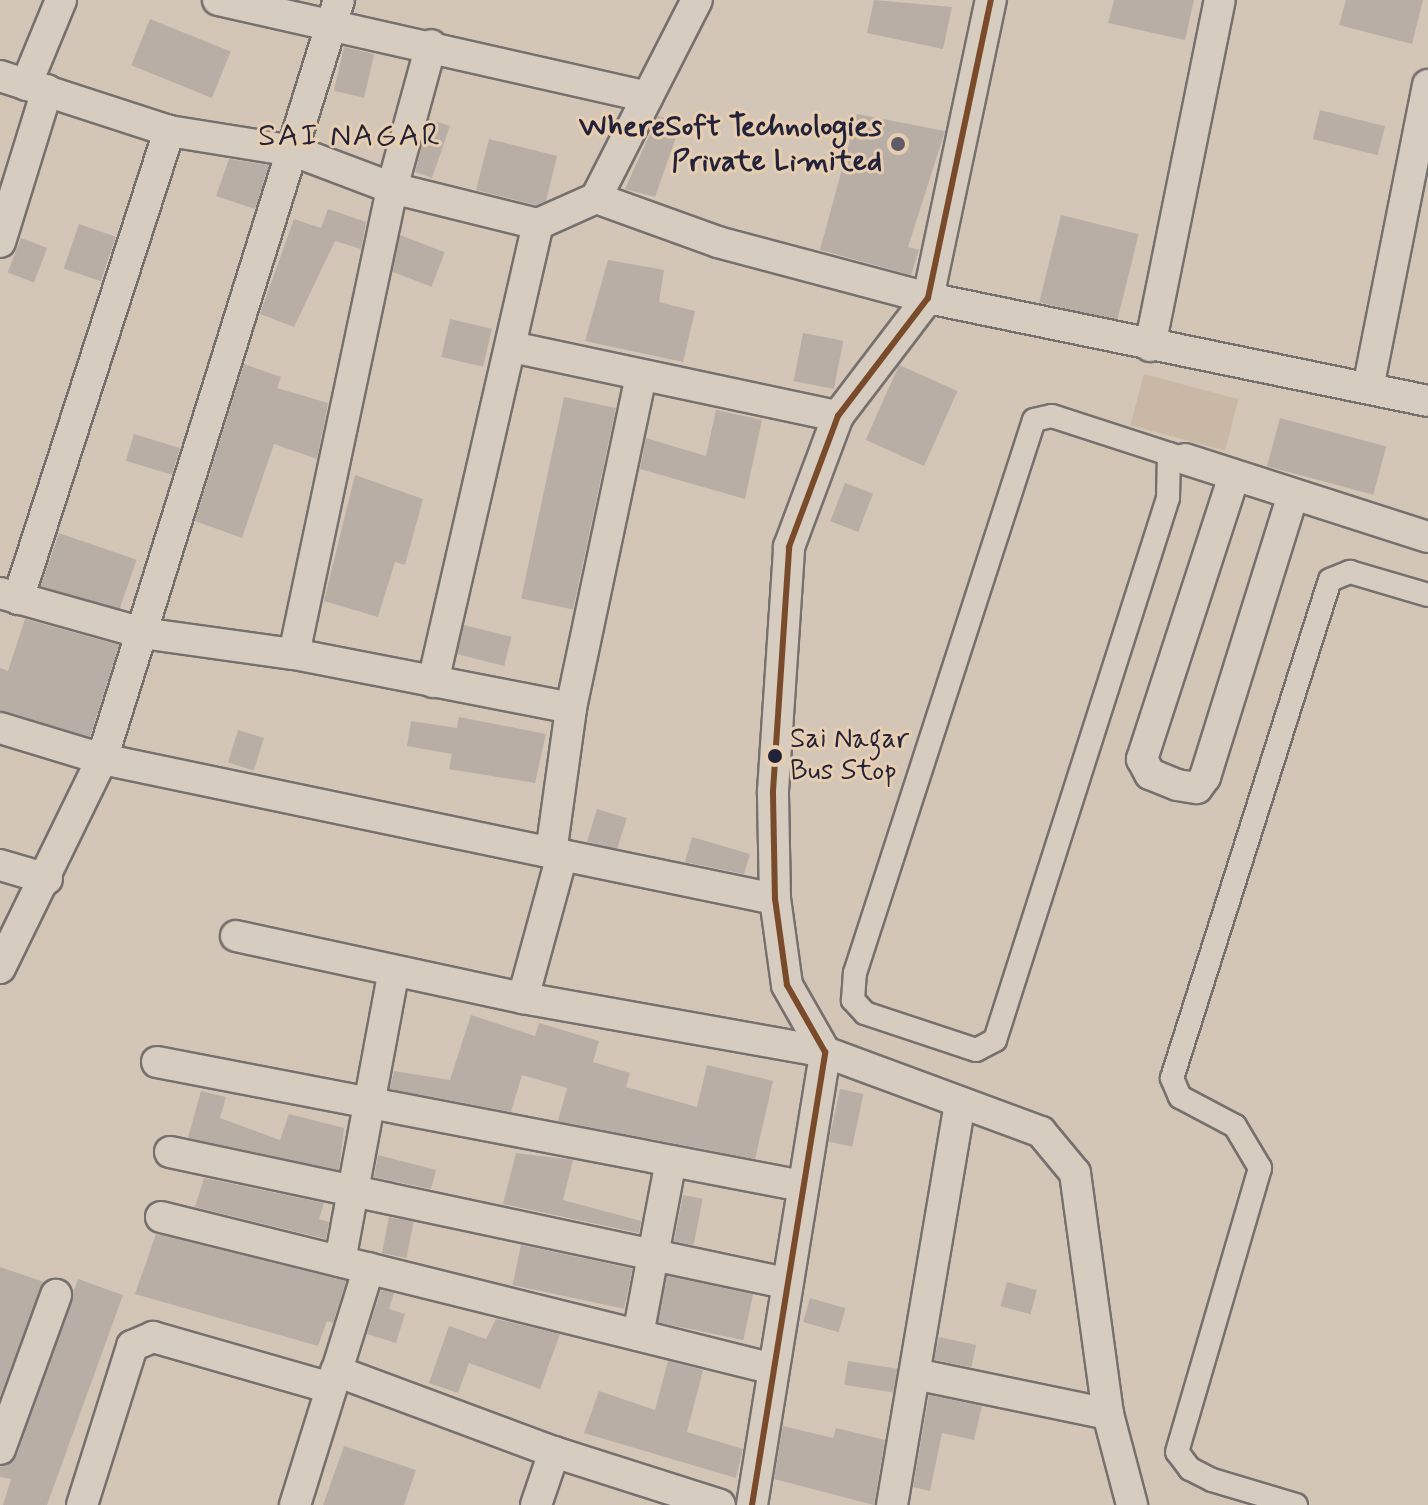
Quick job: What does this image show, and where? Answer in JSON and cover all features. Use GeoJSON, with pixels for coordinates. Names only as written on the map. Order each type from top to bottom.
{"type":"FeatureCollection","features":[{"type":"Feature","properties":{"kind":"street"},"geometry":{"type":"LineString","coordinates":[[0,242],[24,83],[61,0]]}},
{"type":"Feature","properties":{"kind":"street"},"geometry":{"type":"LineString","coordinates":[[218,0],[336,11],[431,45],[647,97]]}},
{"type":"Feature","properties":{"kind":"street"},"geometry":{"type":"LineString","coordinates":[[24,83],[169,131],[294,151],[392,188],[538,224],[596,198],[697,0]]}},
{"type":"Feature","properties":{"kind":"street"},"geometry":{"type":"LineString","coordinates":[[752,1505],[770,1368],[825,1052],[787,985],[775,899],[773,791],[789,547],[838,416],[928,298],[991,0]]}},
{"type":"Feature","properties":{"kind":"street"},"geometry":{"type":"LineString","coordinates":[[1150,346],[1220,0]]}},
{"type":"Feature","properties":{"kind":"street"},"geometry":{"type":"LineString","coordinates":[[0,968],[47,879],[102,759],[336,11]]}},
{"type":"Feature","properties":{"kind":"street"},"geometry":{"type":"LineString","coordinates":[[294,654],[392,188],[431,45]]}},
{"type":"Feature","properties":{"kind":"street"},"geometry":{"type":"LineString","coordinates":[[1368,388],[1428,85]]}},
{"type":"Feature","properties":{"kind":"street"},"geometry":{"type":"LineString","coordinates":[[169,131],[9,596],[142,633],[294,654],[571,708]]}},
{"type":"Feature","properties":{"kind":"street"},"geometry":{"type":"LineString","coordinates":[[596,198],[718,242],[928,298],[1428,401]]}},
{"type":"Feature","properties":{"kind":"street"},"geometry":{"type":"LineString","coordinates":[[433,682],[538,224]]}},
{"type":"Feature","properties":{"kind":"street"},"geometry":{"type":"LineString","coordinates":[[512,347],[838,416]]}},
{"type":"Feature","properties":{"kind":"street"},"geometry":{"type":"LineString","coordinates":[[523,998],[556,854],[571,708],[641,375]]}},
{"type":"Feature","properties":{"kind":"street"},"geometry":{"type":"LineString","coordinates":[[1177,457],[1168,498],[995,1040],[976,1050],[865,1013],[853,1000],[855,973],[1034,420],[1052,416],[1428,537]]}},
{"type":"Feature","properties":{"kind":"street"},"geometry":{"type":"LineString","coordinates":[[1234,476],[1142,759],[1150,774],[1177,785],[1197,788],[1205,777],[1293,494]]}},
{"type":"Feature","properties":{"kind":"street"},"geometry":{"type":"LineString","coordinates":[[1296,1505],[1212,1480],[1190,1469],[1177,1452],[1260,1168],[1235,1126],[1180,1097],[1172,1078],[1330,580],[1350,572],[1428,595]]}},
{"type":"Feature","properties":{"kind":"street"},"geometry":{"type":"LineString","coordinates":[[0,728],[102,759],[775,899]]}},
{"type":"Feature","properties":{"kind":"street"},"geometry":{"type":"LineString","coordinates":[[0,865],[47,879]]}},
{"type":"Feature","properties":{"kind":"street"},"geometry":{"type":"LineString","coordinates":[[236,936],[523,998],[825,1052],[1041,1132],[1075,1173],[1108,1414],[1132,1505]]}},
{"type":"Feature","properties":{"kind":"street"},"geometry":{"type":"LineString","coordinates":[[295,1505],[334,1379],[354,1265],[351,1190],[365,1104],[394,971]]}},
{"type":"Feature","properties":{"kind":"street"},"geometry":{"type":"LineString","coordinates":[[157,1062],[802,1186]]}},
{"type":"Feature","properties":{"kind":"street"},"geometry":{"type":"LineString","coordinates":[[892,1505],[960,1103]]}},
{"type":"Feature","properties":{"kind":"street"},"geometry":{"type":"LineString","coordinates":[[170,1152],[785,1283]]}},
{"type":"Feature","properties":{"kind":"street"},"geometry":{"type":"LineString","coordinates":[[638,1335],[671,1161]]}},
{"type":"Feature","properties":{"kind":"street"},"geometry":{"type":"LineString","coordinates":[[161,1217],[770,1368]]}},
{"type":"Feature","properties":{"kind":"street"},"geometry":{"type":"LineString","coordinates":[[0,1449],[56,1295]]}},
{"type":"Feature","properties":{"kind":"street"},"geometry":{"type":"LineString","coordinates":[[82,1505],[132,1346],[153,1337],[334,1379],[720,1505]]}},
{"type":"Feature","properties":{"kind":"street"},"geometry":{"type":"LineString","coordinates":[[915,1374],[1108,1414]]}},
{"type":"Feature","properties":{"kind":"street"},"geometry":{"type":"LineString","coordinates":[[536,1505],[554,1452]]}},
{"type":"Feature","properties":{"kind":"shaded area"},"geometry":{"type":"Polygon","coordinates":[[[1144,374],[1239,399],[1225,451],[1130,425],[1144,374]]]}},
{"type":"Feature","properties":{"kind":"building"},"geometry":{"type":"Polygon","coordinates":[[[874,0],[952,7],[943,49],[867,33],[874,0]]]}},
{"type":"Feature","properties":{"kind":"building"},"geometry":{"type":"Polygon","coordinates":[[[1114,0],[1194,0],[1185,40],[1108,23],[1114,0]]]}},
{"type":"Feature","properties":{"kind":"building"},"geometry":{"type":"Polygon","coordinates":[[[1346,0],[1423,0],[1412,44],[1339,25],[1346,0]]]}},
{"type":"Feature","properties":{"kind":"building"},"geometry":{"type":"Polygon","coordinates":[[[150,19],[231,52],[212,98],[131,65],[150,19]]]}},
{"type":"Feature","properties":{"kind":"building"},"geometry":{"type":"Polygon","coordinates":[[[344,47],[374,54],[364,98],[334,91],[344,47]]]}},
{"type":"Feature","properties":{"kind":"building"},"geometry":{"type":"Polygon","coordinates":[[[1320,110],[1385,126],[1378,155],[1313,139],[1320,110]]]}},
{"type":"Feature","properties":{"kind":"building"},"geometry":{"type":"Polygon","coordinates":[[[857,114],[945,131],[908,247],[919,250],[911,275],[820,250],[857,114]]]}},
{"type":"Feature","properties":{"kind":"building"},"geometry":{"type":"Polygon","coordinates":[[[658,116],[681,123],[655,197],[625,189],[658,116]]]}},
{"type":"Feature","properties":{"kind":"building"},"geometry":{"type":"Polygon","coordinates":[[[429,119],[450,126],[432,178],[415,172],[429,119]]]}},
{"type":"Feature","properties":{"kind":"building"},"geometry":{"type":"Polygon","coordinates":[[[489,139],[557,156],[546,201],[536,205],[476,190],[489,139]]]}},
{"type":"Feature","properties":{"kind":"building"},"geometry":{"type":"Polygon","coordinates":[[[229,159],[269,165],[255,209],[216,196],[229,159]]]}},
{"type":"Feature","properties":{"kind":"building"},"geometry":{"type":"Polygon","coordinates":[[[328,209],[366,222],[361,249],[335,241],[294,327],[260,314],[294,219],[321,228],[328,209]]]}},
{"type":"Feature","properties":{"kind":"building"},"geometry":{"type":"Polygon","coordinates":[[[1061,215],[1139,234],[1117,322],[1039,302],[1061,215]]]}},
{"type":"Feature","properties":{"kind":"building"},"geometry":{"type":"Polygon","coordinates":[[[79,224],[116,237],[101,281],[64,268],[79,224]]]}},
{"type":"Feature","properties":{"kind":"building"},"geometry":{"type":"Polygon","coordinates":[[[400,235],[445,252],[432,287],[387,270],[400,235]]]}},
{"type":"Feature","properties":{"kind":"building"},"geometry":{"type":"Polygon","coordinates":[[[21,238],[47,248],[34,283],[8,273],[21,238]]]}},
{"type":"Feature","properties":{"kind":"building"},"geometry":{"type":"Polygon","coordinates":[[[608,260],[664,270],[659,302],[695,311],[683,362],[585,341],[608,260]]]}},
{"type":"Feature","properties":{"kind":"building"},"geometry":{"type":"Polygon","coordinates":[[[450,319],[492,329],[483,367],[441,357],[450,319]]]}},
{"type":"Feature","properties":{"kind":"building"},"geometry":{"type":"Polygon","coordinates":[[[803,333],[843,341],[834,389],[794,381],[803,333]]]}},
{"type":"Feature","properties":{"kind":"building"},"geometry":{"type":"Polygon","coordinates":[[[244,364],[281,377],[277,388],[328,403],[317,459],[274,444],[242,538],[195,521],[244,364]]]}},
{"type":"Feature","properties":{"kind":"building"},"geometry":{"type":"Polygon","coordinates":[[[899,365],[957,391],[924,466],[866,440],[899,365]]]}},
{"type":"Feature","properties":{"kind":"building"},"geometry":{"type":"Polygon","coordinates":[[[564,397],[616,408],[573,610],[521,598],[564,397]]]}},
{"type":"Feature","properties":{"kind":"building"},"geometry":{"type":"Polygon","coordinates":[[[716,410],[762,420],[745,499],[640,469],[646,438],[706,456],[716,410]]]}},
{"type":"Feature","properties":{"kind":"building"},"geometry":{"type":"Polygon","coordinates":[[[1280,418],[1386,446],[1373,495],[1267,466],[1280,418]]]}},
{"type":"Feature","properties":{"kind":"building"},"geometry":{"type":"Polygon","coordinates":[[[134,434],[180,448],[172,475],[126,461],[134,434]]]}},
{"type":"Feature","properties":{"kind":"building"},"geometry":{"type":"Polygon","coordinates":[[[355,475],[423,499],[405,565],[395,562],[378,617],[324,601],[355,475]]]}},
{"type":"Feature","properties":{"kind":"building"},"geometry":{"type":"Polygon","coordinates":[[[845,483],[873,494],[858,532],[830,521],[845,483]]]}},
{"type":"Feature","properties":{"kind":"building"},"geometry":{"type":"Polygon","coordinates":[[[59,533],[137,560],[118,613],[41,586],[59,533]]]}},
{"type":"Feature","properties":{"kind":"building"},"geometry":{"type":"Polygon","coordinates":[[[25,619],[119,645],[90,737],[0,710],[0,668],[8,671],[25,619]]]}},
{"type":"Feature","properties":{"kind":"building"},"geometry":{"type":"Polygon","coordinates":[[[464,625],[512,637],[504,666],[457,654],[464,625]]]}},
{"type":"Feature","properties":{"kind":"building"},"geometry":{"type":"Polygon","coordinates":[[[459,717],[546,734],[535,783],[449,769],[452,754],[407,746],[411,721],[457,728],[459,717]]]}},
{"type":"Feature","properties":{"kind":"building"},"geometry":{"type":"Polygon","coordinates":[[[238,730],[264,738],[254,770],[228,763],[238,730]]]}},
{"type":"Feature","properties":{"kind":"building"},"geometry":{"type":"Polygon","coordinates":[[[597,809],[627,818],[617,851],[587,842],[597,809]]]}},
{"type":"Feature","properties":{"kind":"building"},"geometry":{"type":"Polygon","coordinates":[[[692,837],[750,854],[744,874],[685,862],[692,837]]]}},
{"type":"Feature","properties":{"kind":"building"},"geometry":{"type":"Polygon","coordinates":[[[471,1015],[535,1036],[539,1023],[599,1041],[593,1062],[630,1073],[626,1087],[697,1107],[707,1065],[773,1081],[755,1159],[558,1121],[567,1088],[522,1075],[511,1112],[390,1089],[394,1071],[450,1080],[471,1015]]]}},
{"type":"Feature","properties":{"kind":"building"},"geometry":{"type":"Polygon","coordinates":[[[840,1089],[863,1094],[852,1147],[829,1142],[840,1089]]]}},
{"type":"Feature","properties":{"kind":"building"},"geometry":{"type":"Polygon","coordinates":[[[201,1091],[226,1097],[220,1118],[280,1140],[289,1114],[344,1128],[339,1170],[188,1138],[201,1091]]]}},
{"type":"Feature","properties":{"kind":"building"},"geometry":{"type":"Polygon","coordinates":[[[516,1153],[573,1160],[563,1200],[641,1221],[639,1233],[503,1204],[516,1153]]]}},
{"type":"Feature","properties":{"kind":"building"},"geometry":{"type":"Polygon","coordinates":[[[378,1155],[436,1170],[431,1189],[374,1177],[378,1155]]]}},
{"type":"Feature","properties":{"kind":"building"},"geometry":{"type":"Polygon","coordinates":[[[204,1178],[324,1203],[319,1219],[329,1222],[326,1239],[195,1207],[204,1178]]]}},
{"type":"Feature","properties":{"kind":"building"},"geometry":{"type":"Polygon","coordinates":[[[683,1195],[703,1199],[694,1245],[674,1241],[683,1195]]]}},
{"type":"Feature","properties":{"kind":"building"},"geometry":{"type":"Polygon","coordinates":[[[389,1217],[414,1222],[406,1258],[382,1253],[389,1217]]]}},
{"type":"Feature","properties":{"kind":"building"},"geometry":{"type":"Polygon","coordinates":[[[156,1234],[346,1281],[333,1323],[327,1321],[318,1346],[135,1294],[156,1234]]]}},
{"type":"Feature","properties":{"kind":"building"},"geometry":{"type":"Polygon","coordinates":[[[521,1245],[633,1269],[624,1309],[512,1285],[521,1245]]]}},
{"type":"Feature","properties":{"kind":"building"},"geometry":{"type":"Polygon","coordinates":[[[0,1267],[44,1282],[0,1396],[0,1267]]]}},
{"type":"Feature","properties":{"kind":"building"},"geometry":{"type":"Polygon","coordinates":[[[667,1276],[753,1294],[743,1340],[657,1322],[667,1276]]]}},
{"type":"Feature","properties":{"kind":"building"},"geometry":{"type":"Polygon","coordinates":[[[78,1279],[123,1295],[47,1505],[3,1505],[11,1479],[0,1477],[0,1467],[17,1455],[78,1279]]]}},
{"type":"Feature","properties":{"kind":"building"},"geometry":{"type":"Polygon","coordinates":[[[1007,1282],[1037,1290],[1030,1314],[1001,1306],[1007,1282]]]}},
{"type":"Feature","properties":{"kind":"building"},"geometry":{"type":"Polygon","coordinates":[[[381,1290],[394,1293],[389,1309],[405,1314],[396,1343],[367,1334],[381,1290]]]}},
{"type":"Feature","properties":{"kind":"building"},"geometry":{"type":"Polygon","coordinates":[[[810,1298],[846,1308],[839,1332],[803,1322],[810,1298]]]}},
{"type":"Feature","properties":{"kind":"building"},"geometry":{"type":"Polygon","coordinates":[[[496,1319],[560,1334],[540,1389],[469,1363],[458,1393],[429,1383],[449,1326],[486,1339],[496,1319]]]}},
{"type":"Feature","properties":{"kind":"building"},"geometry":{"type":"Polygon","coordinates":[[[939,1337],[976,1345],[971,1367],[934,1359],[939,1337]]]}},
{"type":"Feature","properties":{"kind":"building"},"geometry":{"type":"Polygon","coordinates":[[[668,1361],[703,1370],[687,1432],[743,1449],[736,1478],[584,1433],[599,1391],[655,1410],[668,1361]]]}},
{"type":"Feature","properties":{"kind":"building"},"geometry":{"type":"Polygon","coordinates":[[[848,1361],[897,1369],[894,1393],[844,1385],[848,1361]]]}},
{"type":"Feature","properties":{"kind":"building"},"geometry":{"type":"Polygon","coordinates":[[[929,1395],[982,1406],[974,1440],[942,1433],[930,1491],[913,1487],[929,1395]]]}},
{"type":"Feature","properties":{"kind":"building"},"geometry":{"type":"Polygon","coordinates":[[[783,1426],[833,1438],[836,1428],[885,1440],[874,1505],[774,1479],[783,1426]]]}},
{"type":"Feature","properties":{"kind":"building"},"geometry":{"type":"Polygon","coordinates":[[[344,1446],[416,1470],[404,1505],[323,1505],[344,1446]]]}},
{"type":"Feature","properties":{"kind":"transit line"},"geometry":{"type":"LineString","coordinates":[[752,1505],[825,1052],[787,985],[775,899],[773,791],[789,547],[838,416],[928,298],[991,0]]}},
{"type":"Feature","properties":{"kind":"place","name":"WhereSoft Technologies Private Limited"},"geometry":{"type":"Point","coordinates":[898,144]}},
{"type":"Feature","properties":{"kind":"place","name":"Sai Nagar Bus Stop"},"geometry":{"type":"Point","coordinates":[775,756]}},
{"type":"Feature","properties":{"kind":"district","name":"SAI NAGAR"},"geometry":{"type":"Point","coordinates":[350,136]}}]}
